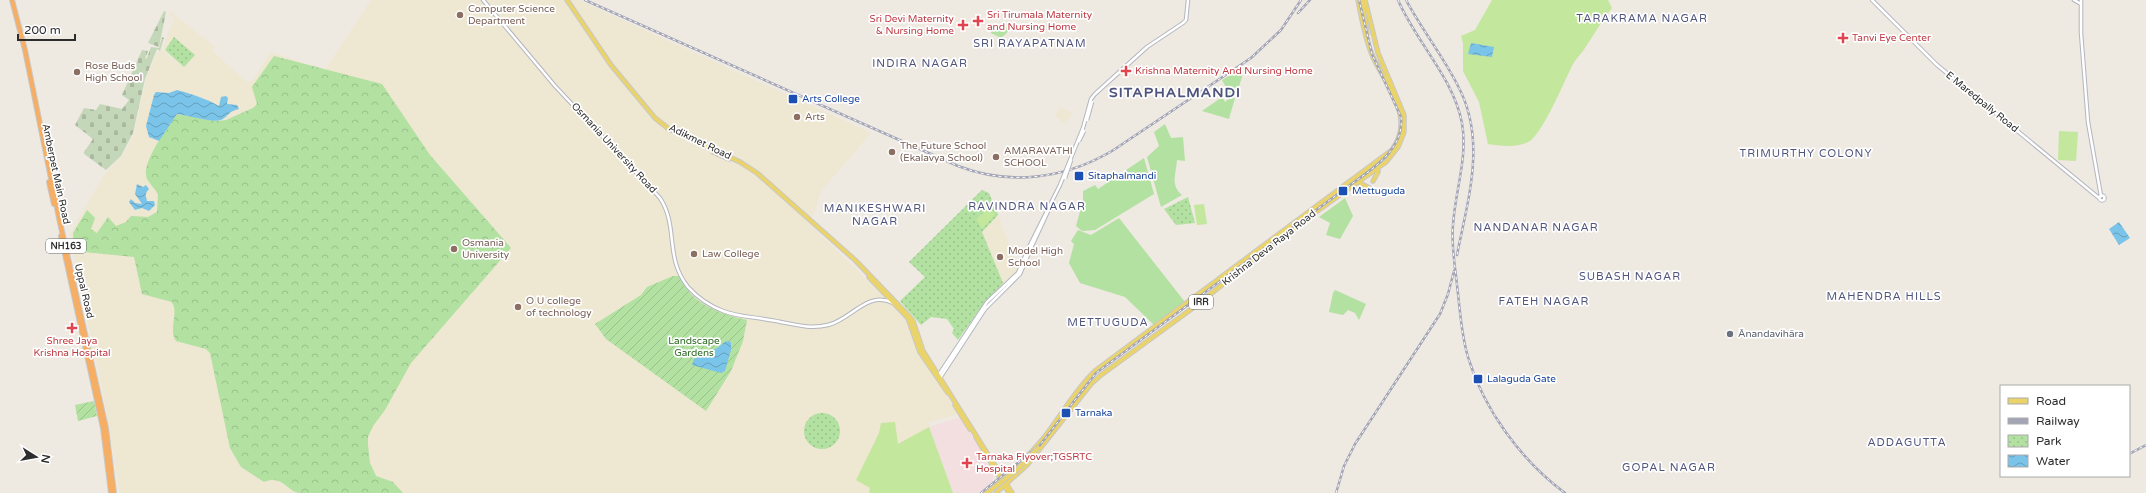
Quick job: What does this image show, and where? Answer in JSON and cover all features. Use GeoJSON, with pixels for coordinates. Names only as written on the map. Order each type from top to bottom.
{"type":"FeatureCollection","features":[{"type":"Feature","properties":{"kind":"highway","name":"Amberpet Main Road"},"geometry":{"type":"LineString","coordinates":[[11,0],[103,428],[111,493]]}},
{"type":"Feature","properties":{"kind":"highway","name":"Uppal Road"},"geometry":{"type":"LineString","coordinates":[[11,0],[24,46],[59,218],[106,428],[114,493]]}},
{"type":"Feature","properties":{"kind":"main road","name":"Osmania University Road"},"geometry":{"type":"LineString","coordinates":[[483,0],[555,86],[660,198],[668,214],[674,262],[688,286],[700,299],[730,313],[815,328],[837,322],[867,302],[879,301],[898,306]]}},
{"type":"Feature","properties":{"kind":"main road"},"geometry":{"type":"LineString","coordinates":[[566,0],[611,64]]}},
{"type":"Feature","properties":{"kind":"main road"},"geometry":{"type":"LineString","coordinates":[[939,378],[987,302],[1018,273],[1061,186],[1083,128],[1091,100],[1104,84],[1147,47],[1186,20],[1188,0]]}},
{"type":"Feature","properties":{"kind":"main road","name":"Krishna Deva Raya Road"},"geometry":{"type":"LineString","coordinates":[[987,493],[1001,476],[1009,473],[1044,442],[1085,381],[1095,371],[1165,321],[1267,242],[1386,156],[1395,146],[1402,131],[1402,121],[1399,109],[1376,62],[1367,37],[1358,0]]}},
{"type":"Feature","properties":{"kind":"main road","name":"Krishna Deva Raya Road"},"geometry":{"type":"LineString","coordinates":[[1362,0],[1367,21],[1367,37]]}},
{"type":"Feature","properties":{"kind":"main road","name":"Krishna Deva Raya Road"},"geometry":{"type":"LineString","coordinates":[[996,493],[1014,478],[1091,384],[1120,360],[1169,325],[1270,247],[1386,162],[1398,147],[1405,125],[1402,110],[1381,60],[1373,36],[1365,0]]}},
{"type":"Feature","properties":{"kind":"main road","name":"E Maredpally Road"},"geometry":{"type":"LineString","coordinates":[[1872,0],[1937,65],[2100,197],[2088,122],[2081,2]]}},
{"type":"Feature","properties":{"kind":"main road"},"geometry":{"type":"LineString","coordinates":[[2074,0],[2081,2]]}},
{"type":"Feature","properties":{"kind":"main road"},"geometry":{"type":"LineString","coordinates":[[1376,62],[1381,60]]}},
{"type":"Feature","properties":{"kind":"main road","name":"Adikmet Road"},"geometry":{"type":"LineString","coordinates":[[611,64],[643,108],[663,126],[684,138],[739,164],[756,175],[854,262],[898,306]]}},
{"type":"Feature","properties":{"kind":"main road","name":"Adikmet Road"},"geometry":{"type":"LineString","coordinates":[[611,64],[655,118],[669,129],[740,162],[757,173],[855,260],[898,306]]}},
{"type":"Feature","properties":{"kind":"main road"},"geometry":{"type":"LineString","coordinates":[[1378,67],[1383,65]]}},
{"type":"Feature","properties":{"kind":"main road"},"geometry":{"type":"LineString","coordinates":[[1373,181],[1378,172],[1378,167]]}},
{"type":"Feature","properties":{"kind":"main road"},"geometry":{"type":"LineString","coordinates":[[1358,182],[1371,189]]}},
{"type":"Feature","properties":{"kind":"main road"},"geometry":{"type":"LineString","coordinates":[[1267,242],[1270,247]]}},
{"type":"Feature","properties":{"kind":"main road"},"geometry":{"type":"LineString","coordinates":[[879,301],[883,292]]}},
{"type":"Feature","properties":{"kind":"main road"},"geometry":{"type":"LineString","coordinates":[[898,306],[912,319],[923,351],[1011,492]]}},
{"type":"Feature","properties":{"kind":"main road"},"geometry":{"type":"LineString","coordinates":[[1165,321],[1169,325]]}},
{"type":"Feature","properties":{"kind":"main road"},"geometry":{"type":"LineString","coordinates":[[1117,355],[1120,360]]}},
{"type":"Feature","properties":{"kind":"main road","name":"IRR"},"geometry":{"type":"LineString","coordinates":[[987,493],[1018,471],[1044,442]]}},
{"type":"Feature","properties":{"kind":"main road"},"geometry":{"type":"LineString","coordinates":[[1001,476],[1009,473]]}},
{"type":"Feature","properties":{"kind":"main road"},"geometry":{"type":"LineString","coordinates":[[1011,492],[1014,478]]}},
{"type":"Feature","properties":{"kind":"shaded area","name":"Osmania University"},"geometry":{"type":"Polygon","coordinates":[[[371,0],[578,0],[871,133],[821,191],[815,210],[808,223],[902,314],[941,387],[959,414],[928,422],[953,493],[120,493],[106,410],[70,234],[104,175],[122,156],[129,146],[134,133],[147,76],[158,52],[162,50],[187,70],[163,48],[174,18],[169,15],[171,12],[215,47],[212,51],[247,82],[253,80],[271,52],[325,70],[371,0]]]}},
{"type":"Feature","properties":{"kind":"shaded area"},"geometry":{"type":"Polygon","coordinates":[[[1060,107],[1072,113],[1066,124],[1055,116],[1060,107]]]}},
{"type":"Feature","properties":{"kind":"shaded area"},"geometry":{"type":"Polygon","coordinates":[[[998,215],[1018,268],[1014,274],[1003,283],[982,232],[998,215]]]}},
{"type":"Feature","properties":{"kind":"shaded area"},"geometry":{"type":"Polygon","coordinates":[[[961,417],[993,472],[993,480],[981,493],[953,493],[929,427],[961,417]]]}},
{"type":"Feature","properties":{"kind":"green space"},"geometry":{"type":"Polygon","coordinates":[[[1492,0],[1608,0],[1612,8],[1573,64],[1541,128],[1530,141],[1521,145],[1504,146],[1488,144],[1479,102],[1463,71],[1463,43],[1461,36],[1475,30],[1492,0]]]}},
{"type":"Feature","properties":{"kind":"green space"},"geometry":{"type":"Polygon","coordinates":[[[164,11],[166,12],[159,47],[148,43],[164,11]]]}},
{"type":"Feature","properties":{"kind":"green space"},"geometry":{"type":"Polygon","coordinates":[[[1002,24],[1004,28],[1011,25],[1012,28],[1001,38],[991,33],[991,26],[1002,24]]]}},
{"type":"Feature","properties":{"kind":"green space"},"geometry":{"type":"Polygon","coordinates":[[[162,37],[164,38],[160,51],[157,49],[145,79],[133,133],[121,156],[106,170],[84,154],[93,139],[75,125],[84,108],[96,110],[100,104],[122,109],[129,100],[122,95],[142,50],[148,51],[145,59],[147,58],[151,47],[159,48],[162,37]]]}},
{"type":"Feature","properties":{"kind":"green space"},"geometry":{"type":"Polygon","coordinates":[[[174,37],[195,55],[184,67],[165,50],[174,37]]]}},
{"type":"Feature","properties":{"kind":"green space"},"geometry":{"type":"Polygon","coordinates":[[[274,56],[382,84],[430,155],[511,248],[411,363],[385,410],[373,426],[368,437],[370,463],[376,476],[393,482],[403,493],[300,493],[276,480],[264,482],[241,467],[230,448],[210,353],[206,349],[176,341],[173,332],[174,307],[172,302],[142,294],[134,257],[74,251],[73,233],[87,210],[95,218],[91,229],[97,233],[108,217],[116,226],[126,222],[131,216],[148,217],[157,212],[158,194],[147,179],[147,164],[162,136],[177,114],[217,121],[226,120],[253,108],[257,104],[252,87],[274,56]]]}},
{"type":"Feature","properties":{"kind":"green space"},"geometry":{"type":"Polygon","coordinates":[[[1241,69],[1242,77],[1236,96],[1229,93],[1222,80],[1241,69]]]}},
{"type":"Feature","properties":{"kind":"green space"},"geometry":{"type":"Polygon","coordinates":[[[1222,97],[1225,102],[1231,97],[1235,98],[1229,119],[1202,111],[1222,97]]]}},
{"type":"Feature","properties":{"kind":"green space"},"geometry":{"type":"Polygon","coordinates":[[[1165,124],[1171,138],[1183,137],[1185,161],[1177,160],[1175,175],[1176,187],[1182,195],[1161,207],[1147,157],[1159,146],[1154,132],[1165,124]]]}},
{"type":"Feature","properties":{"kind":"green space"},"geometry":{"type":"Polygon","coordinates":[[[2059,131],[2078,132],[2076,161],[2058,160],[2059,131]]]}},
{"type":"Feature","properties":{"kind":"green space"},"geometry":{"type":"Polygon","coordinates":[[[1144,158],[1154,194],[1095,230],[1082,231],[1076,226],[1083,200],[1083,191],[1095,185],[1098,189],[1144,158]]]}},
{"type":"Feature","properties":{"kind":"green space"},"geometry":{"type":"Polygon","coordinates":[[[982,190],[989,193],[998,215],[982,232],[1003,283],[980,309],[958,340],[952,333],[954,329],[947,319],[931,317],[921,325],[900,301],[925,277],[909,262],[982,190]]]}},
{"type":"Feature","properties":{"kind":"green space"},"geometry":{"type":"Polygon","coordinates":[[[1188,197],[1195,223],[1176,225],[1164,209],[1188,197]]]}},
{"type":"Feature","properties":{"kind":"green space"},"geometry":{"type":"Polygon","coordinates":[[[1345,198],[1353,216],[1340,239],[1326,235],[1330,223],[1319,217],[1345,198]]]}},
{"type":"Feature","properties":{"kind":"green space"},"geometry":{"type":"Polygon","coordinates":[[[985,200],[989,207],[986,210],[990,207],[995,215],[982,229],[976,219],[984,212],[980,204],[985,200]]]}},
{"type":"Feature","properties":{"kind":"green space"},"geometry":{"type":"Polygon","coordinates":[[[1204,204],[1207,224],[1197,225],[1194,205],[1204,204]]]}},
{"type":"Feature","properties":{"kind":"green space"},"geometry":{"type":"Polygon","coordinates":[[[1119,218],[1185,302],[1154,325],[1125,297],[1080,283],[1069,263],[1074,244],[1071,241],[1078,230],[1091,235],[1119,218]]]}},
{"type":"Feature","properties":{"kind":"green space","name":"Landscape Gardens"},"geometry":{"type":"Polygon","coordinates":[[[673,276],[679,276],[690,293],[704,304],[725,314],[747,320],[743,341],[731,371],[706,411],[606,339],[595,324],[641,295],[647,287],[673,276]]]}},
{"type":"Feature","properties":{"kind":"green space"},"geometry":{"type":"Polygon","coordinates":[[[1335,290],[1366,304],[1359,320],[1355,313],[1348,310],[1343,315],[1329,312],[1335,290]]]}},
{"type":"Feature","properties":{"kind":"green space"},"geometry":{"type":"Polygon","coordinates":[[[94,401],[97,416],[78,421],[75,405],[94,401]]]}},
{"type":"Feature","properties":{"kind":"green space"},"geometry":{"type":"Polygon","coordinates":[[[826,413],[835,418],[839,424],[839,438],[835,444],[826,449],[818,449],[809,444],[805,438],[804,427],[809,418],[815,414],[826,413]]]}},
{"type":"Feature","properties":{"kind":"green space"},"geometry":{"type":"Polygon","coordinates":[[[895,422],[898,444],[929,427],[953,493],[869,493],[870,488],[856,480],[879,433],[881,423],[895,422]]]}},
{"type":"Feature","properties":{"kind":"water"},"geometry":{"type":"Polygon","coordinates":[[[1471,43],[1494,47],[1492,57],[1468,54],[1471,43]]]}},
{"type":"Feature","properties":{"kind":"water"},"geometry":{"type":"Polygon","coordinates":[[[177,90],[199,97],[219,106],[221,97],[226,96],[228,98],[227,104],[237,105],[239,109],[217,121],[177,114],[159,141],[149,137],[146,126],[154,95],[156,92],[169,93],[177,90]]]}},
{"type":"Feature","properties":{"kind":"water"},"geometry":{"type":"Polygon","coordinates":[[[137,184],[143,187],[146,185],[149,189],[146,194],[147,201],[154,201],[155,205],[149,211],[142,208],[135,210],[129,202],[131,199],[135,203],[142,204],[135,194],[137,184]]]}},
{"type":"Feature","properties":{"kind":"water"},"geometry":{"type":"Polygon","coordinates":[[[2119,222],[2130,238],[2119,245],[2109,229],[2119,222]]]}},
{"type":"Feature","properties":{"kind":"water"},"geometry":{"type":"Polygon","coordinates":[[[726,341],[731,342],[731,350],[725,371],[721,373],[692,365],[694,359],[717,348],[726,341]]]}},
{"type":"Feature","properties":{"kind":"railway"},"geometry":{"type":"LineString","coordinates":[[585,0],[958,166],[997,176],[1017,177],[1056,173],[1075,168],[1094,161],[1112,151],[1251,58],[1281,30],[1301,0]]}},
{"type":"Feature","properties":{"kind":"railway"},"geometry":{"type":"LineString","coordinates":[[1298,13],[1310,0]]}},
{"type":"Feature","properties":{"kind":"railway"},"geometry":{"type":"LineString","coordinates":[[981,493],[1040,445],[1096,373],[1373,168],[1391,151],[1397,141],[1401,129],[1401,117],[1372,54],[1359,0]]}},
{"type":"Feature","properties":{"kind":"railway"},"geometry":{"type":"LineString","coordinates":[[1398,0],[1414,30],[1451,90],[1462,123],[1462,162],[1454,212],[1452,240],[1461,321],[1468,357],[1484,396],[1494,415],[1506,432],[1534,465],[1565,493]]}},
{"type":"Feature","properties":{"kind":"railway"},"geometry":{"type":"LineString","coordinates":[[1406,0],[1458,86],[1467,106],[1472,127],[1473,148],[1470,191],[1457,255]]}},
{"type":"Feature","properties":{"kind":"railway"},"geometry":{"type":"LineString","coordinates":[[1336,493],[1344,466],[1355,444],[1440,314],[1448,294],[1454,271]]}},
{"type":"Feature","properties":{"kind":"railway"},"geometry":{"type":"LineString","coordinates":[[2130,453],[2146,445]]}},
{"type":"Feature","properties":{"kind":"place","name":"Computer Science Department"},"geometry":{"type":"Point","coordinates":[460,15]}},
{"type":"Feature","properties":{"kind":"place","name":"Sri Tirumala Maternity and Nursing Home"},"geometry":{"type":"Point","coordinates":[978,21]}},
{"type":"Feature","properties":{"kind":"place","name":"Sri Devi Maternity & Nursing Home"},"geometry":{"type":"Point","coordinates":[963,25]}},
{"type":"Feature","properties":{"kind":"place","name":"Tanvi Eye Center"},"geometry":{"type":"Point","coordinates":[1843,38]}},
{"type":"Feature","properties":{"kind":"place","name":"Krishna Maternity And Nursing Home"},"geometry":{"type":"Point","coordinates":[1126,71]}},
{"type":"Feature","properties":{"kind":"place","name":"Rose Buds High School"},"geometry":{"type":"Point","coordinates":[77,72]}},
{"type":"Feature","properties":{"kind":"place","name":"Arts College"},"geometry":{"type":"Point","coordinates":[793,99]}},
{"type":"Feature","properties":{"kind":"place","name":"Arts"},"geometry":{"type":"Point","coordinates":[797,117]}},
{"type":"Feature","properties":{"kind":"place","name":"The Future School (Ekalavya School)"},"geometry":{"type":"Point","coordinates":[892,152]}},
{"type":"Feature","properties":{"kind":"place","name":"AMARAVATHI SCHOOL"},"geometry":{"type":"Point","coordinates":[996,157]}},
{"type":"Feature","properties":{"kind":"place","name":"Sitaphalmandi"},"geometry":{"type":"Point","coordinates":[1079,176]}},
{"type":"Feature","properties":{"kind":"place","name":"Mettuguda"},"geometry":{"type":"Point","coordinates":[1343,191]}},
{"type":"Feature","properties":{"kind":"place","name":"Osmania University"},"geometry":{"type":"Point","coordinates":[454,249]}},
{"type":"Feature","properties":{"kind":"place","name":"Law College"},"geometry":{"type":"Point","coordinates":[694,254]}},
{"type":"Feature","properties":{"kind":"place","name":"Model High School"},"geometry":{"type":"Point","coordinates":[1000,257]}},
{"type":"Feature","properties":{"kind":"place","name":"O U college of technology"},"geometry":{"type":"Point","coordinates":[518,307]}},
{"type":"Feature","properties":{"kind":"place","name":"Shree Jaya Krishna Hospital"},"geometry":{"type":"Point","coordinates":[72,328]}},
{"type":"Feature","properties":{"kind":"place","name":"Ānandavihāra"},"geometry":{"type":"Point","coordinates":[1730,334]}},
{"type":"Feature","properties":{"kind":"place","name":"Lalaguda Gate"},"geometry":{"type":"Point","coordinates":[1478,379]}},
{"type":"Feature","properties":{"kind":"place","name":"Tarnaka"},"geometry":{"type":"Point","coordinates":[1066,413]}},
{"type":"Feature","properties":{"kind":"place","name":"Tarnaka Flyover;TGSRTC Hospital"},"geometry":{"type":"Point","coordinates":[967,463]}},
{"type":"Feature","properties":{"kind":"district","name":"TARAKRAMA NAGAR"},"geometry":{"type":"Point","coordinates":[1642,18]}},
{"type":"Feature","properties":{"kind":"district","name":"SRI RAYAPATNAM"},"geometry":{"type":"Point","coordinates":[1030,43]}},
{"type":"Feature","properties":{"kind":"district","name":"INDIRA NAGAR"},"geometry":{"type":"Point","coordinates":[920,63]}},
{"type":"Feature","properties":{"kind":"district","name":"SITAPHALMANDI"},"geometry":{"type":"Point","coordinates":[1175,92]}},
{"type":"Feature","properties":{"kind":"district","name":"TRIMURTHY COLONY"},"geometry":{"type":"Point","coordinates":[1806,153]}},
{"type":"Feature","properties":{"kind":"district","name":"RAVINDRA NAGAR"},"geometry":{"type":"Point","coordinates":[1027,206]}},
{"type":"Feature","properties":{"kind":"district","name":"MANIKESHWARI NAGAR"},"geometry":{"type":"Point","coordinates":[875,214]}},
{"type":"Feature","properties":{"kind":"district","name":"NANDANAR NAGAR"},"geometry":{"type":"Point","coordinates":[1536,227]}},
{"type":"Feature","properties":{"kind":"district","name":"SUBASH NAGAR"},"geometry":{"type":"Point","coordinates":[1630,276]}},
{"type":"Feature","properties":{"kind":"district","name":"MAHENDRA HILLS"},"geometry":{"type":"Point","coordinates":[1884,296]}},
{"type":"Feature","properties":{"kind":"district","name":"FATEH NAGAR"},"geometry":{"type":"Point","coordinates":[1544,301]}},
{"type":"Feature","properties":{"kind":"district","name":"METTUGUDA"},"geometry":{"type":"Point","coordinates":[1108,322]}},
{"type":"Feature","properties":{"kind":"district","name":"ADDAGUTTA"},"geometry":{"type":"Point","coordinates":[1907,442]}},
{"type":"Feature","properties":{"kind":"district","name":"GOPAL NAGAR"},"geometry":{"type":"Point","coordinates":[1669,467]}}]}
